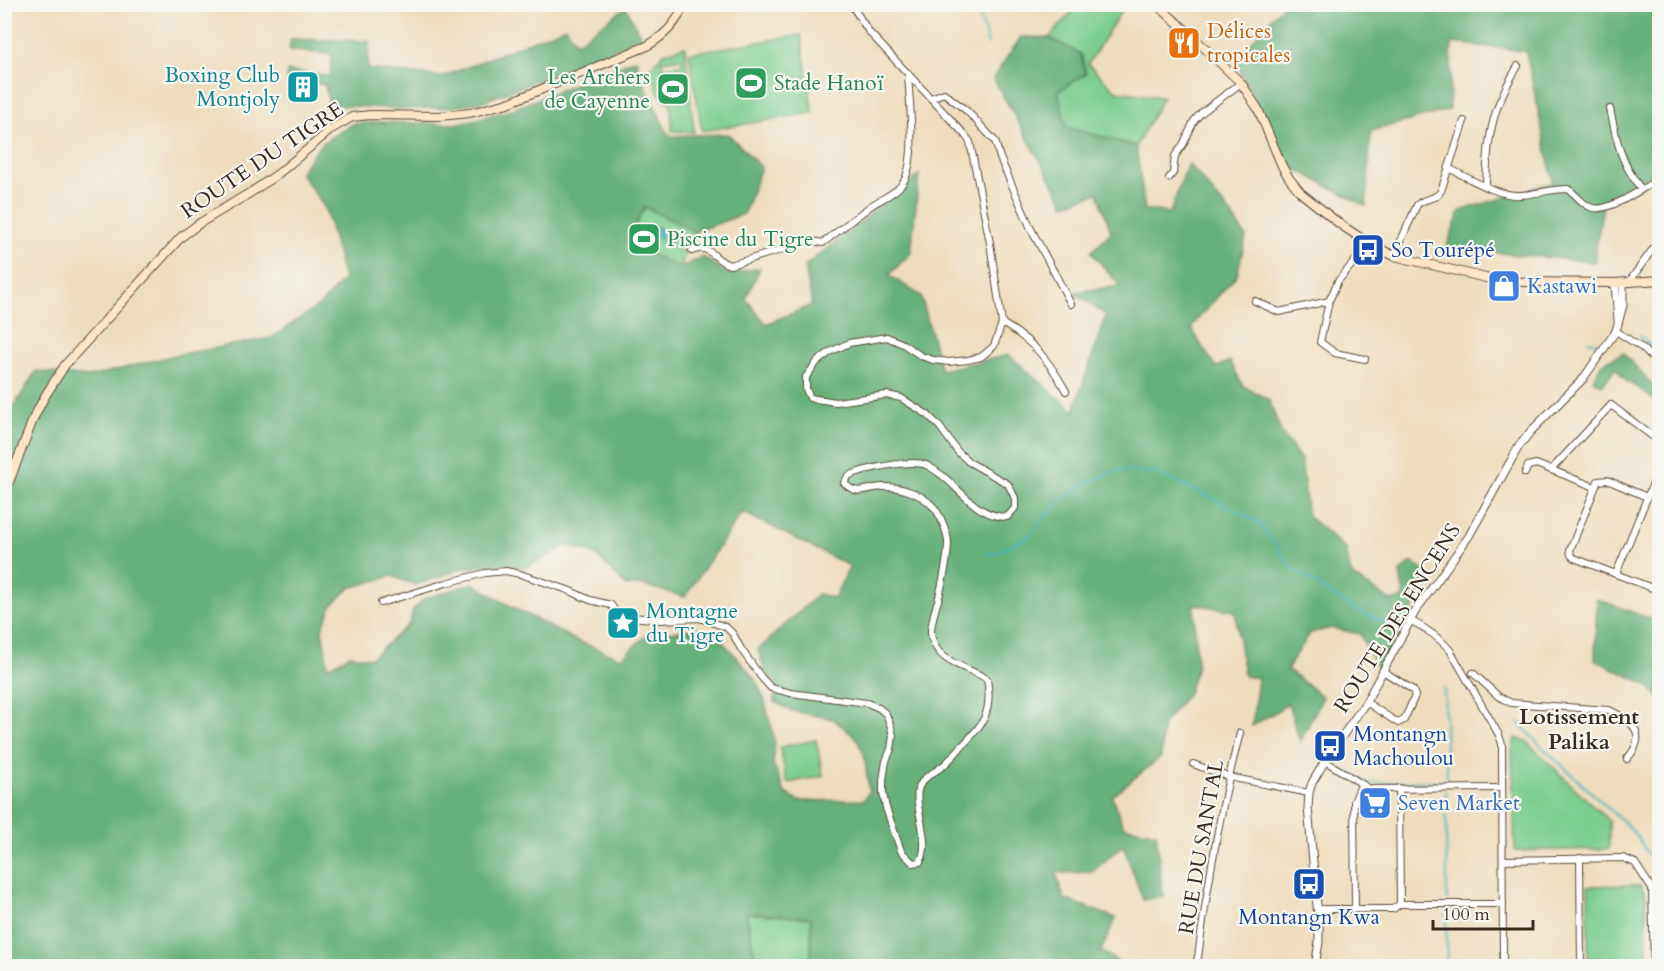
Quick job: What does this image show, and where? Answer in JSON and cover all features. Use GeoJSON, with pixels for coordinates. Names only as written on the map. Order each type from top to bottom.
{"type":"FeatureCollection","features":[{"type":"Feature","properties":{"kind":"main road","name":"ROUTE DU TIGRE"},"geometry":{"type":"LineString","coordinates":[[4,495],[34,417],[65,365],[181,237],[200,223],[253,191],[290,165],[333,128],[352,117],[440,116],[470,113],[508,103],[647,46],[659,39],[678,19],[684,4]]}},
{"type":"Feature","properties":{"kind":"main road"},"geometry":{"type":"LineString","coordinates":[[1156,4],[1167,9],[1240,83],[1258,109],[1282,166],[1301,193],[1341,225],[1367,242],[1394,256],[1486,278],[1523,282],[1659,280]]}},
{"type":"Feature","properties":{"kind":"street"},"geometry":{"type":"LineString","coordinates":[[381,603],[469,576],[506,571],[520,573],[590,600],[610,605],[623,616],[661,620],[699,618],[726,627],[771,688],[791,693],[867,703],[886,714],[893,736],[883,780],[886,808],[901,851],[913,863],[920,862],[923,856],[924,840],[917,797],[918,788],[925,776],[944,766],[979,729],[989,705],[990,694],[987,680],[980,674],[940,654],[931,634],[948,540],[937,512],[927,501],[914,493],[895,487],[879,487],[862,491],[851,489],[844,483],[848,476],[862,470],[909,463],[924,464],[951,482],[983,512],[995,517],[1007,517],[1015,508],[1015,498],[1008,484],[969,462],[958,452],[939,426],[914,405],[901,398],[887,395],[836,402],[810,398],[806,389],[806,377],[817,362],[830,352],[849,344],[887,337],[933,360],[949,362],[981,357],[994,346],[1002,323],[990,243],[970,142],[869,32],[851,4]]}},
{"type":"Feature","properties":{"kind":"street"},"geometry":{"type":"LineString","coordinates":[[1486,185],[1487,156],[1492,126],[1502,96],[1518,66]]}},
{"type":"Feature","properties":{"kind":"street"},"geometry":{"type":"LineString","coordinates":[[692,251],[699,247],[703,248],[723,264],[730,265],[807,240],[824,243],[869,207],[898,188],[908,172],[911,150],[908,73]]}},
{"type":"Feature","properties":{"kind":"street"},"geometry":{"type":"LineString","coordinates":[[1168,178],[1173,173],[1175,156],[1194,122],[1201,113],[1240,83]]}},
{"type":"Feature","properties":{"kind":"street"},"geometry":{"type":"LineString","coordinates":[[931,98],[944,93],[967,111],[995,141],[1000,158],[1032,231],[1071,304]]}},
{"type":"Feature","properties":{"kind":"street"},"geometry":{"type":"LineString","coordinates":[[1610,109],[1622,160],[1641,189]]}},
{"type":"Feature","properties":{"kind":"street"},"geometry":{"type":"LineString","coordinates":[[1394,256],[1417,205],[1439,195],[1450,169],[1464,121]]}},
{"type":"Feature","properties":{"kind":"street"},"geometry":{"type":"LineString","coordinates":[[1450,169],[1499,191],[1518,195],[1568,189],[1588,206],[1600,209],[1612,205],[1659,178]]}},
{"type":"Feature","properties":{"kind":"street"},"geometry":{"type":"LineString","coordinates":[[1622,282],[1659,239]]}},
{"type":"Feature","properties":{"kind":"street"},"geometry":{"type":"LineString","coordinates":[[1365,359],[1335,353],[1320,342],[1329,301],[1338,281],[1360,255],[1367,242]]}},
{"type":"Feature","properties":{"kind":"street","name":"ROUTE DES ENCENS"},"geometry":{"type":"LineString","coordinates":[[1315,966],[1319,942],[1318,909],[1308,808],[1312,783],[1366,702],[1410,620],[1468,536],[1519,446],[1583,379],[1616,331],[1619,323],[1615,298],[1622,282]]}},
{"type":"Feature","properties":{"kind":"street"},"geometry":{"type":"LineString","coordinates":[[1255,300],[1278,312],[1329,301]]}},
{"type":"Feature","properties":{"kind":"street"},"geometry":{"type":"LineString","coordinates":[[1002,323],[1046,358],[1066,391]]}},
{"type":"Feature","properties":{"kind":"street"},"geometry":{"type":"LineString","coordinates":[[1616,331],[1642,348],[1659,366]]}},
{"type":"Feature","properties":{"kind":"street"},"geometry":{"type":"LineString","coordinates":[[1551,470],[1611,405],[1659,441]]}},
{"type":"Feature","properties":{"kind":"street"},"geometry":{"type":"LineString","coordinates":[[1525,473],[1528,466],[1536,464],[1595,487]]}},
{"type":"Feature","properties":{"kind":"street"},"geometry":{"type":"LineString","coordinates":[[1616,574],[1659,466]]}},
{"type":"Feature","properties":{"kind":"street"},"geometry":{"type":"LineString","coordinates":[[1647,497],[1607,480],[1598,481],[1570,550],[1574,558],[1659,591]]}},
{"type":"Feature","properties":{"kind":"street"},"geometry":{"type":"LineString","coordinates":[[1410,620],[1427,629],[1443,641],[1450,650],[1502,744],[1503,966]]}},
{"type":"Feature","properties":{"kind":"street"},"geometry":{"type":"LineString","coordinates":[[1366,702],[1398,723],[1404,720],[1415,696],[1413,690],[1383,671]]}},
{"type":"Feature","properties":{"kind":"street"},"geometry":{"type":"LineString","coordinates":[[1473,674],[1498,696],[1510,703],[1610,710],[1635,727],[1638,734],[1636,748],[1627,759]]}},
{"type":"Feature","properties":{"kind":"street"},"geometry":{"type":"LineString","coordinates":[[1476,697],[1487,687]]}},
{"type":"Feature","properties":{"kind":"street","name":"RUE DU SANTAL"},"geometry":{"type":"LineString","coordinates":[[1195,966],[1228,777],[1240,733]]}},
{"type":"Feature","properties":{"kind":"street"},"geometry":{"type":"LineString","coordinates":[[1325,761],[1370,789],[1502,788]]}},
{"type":"Feature","properties":{"kind":"street"},"geometry":{"type":"LineString","coordinates":[[1193,764],[1228,777],[1309,793]]}},
{"type":"Feature","properties":{"kind":"street"},"geometry":{"type":"LineString","coordinates":[[1355,909],[1354,802],[1361,785]]}},
{"type":"Feature","properties":{"kind":"street"},"geometry":{"type":"LineString","coordinates":[[1399,789],[1400,904]]}},
{"type":"Feature","properties":{"kind":"street"},"geometry":{"type":"LineString","coordinates":[[1580,858],[1581,966]]}},
{"type":"Feature","properties":{"kind":"street"},"geometry":{"type":"LineString","coordinates":[[1503,860],[1623,858],[1635,863],[1652,889],[1659,895]]}},
{"type":"Feature","properties":{"kind":"street"},"geometry":{"type":"LineString","coordinates":[[1652,889],[1654,966]]}},
{"type":"Feature","properties":{"kind":"street"},"geometry":{"type":"LineString","coordinates":[[1318,909],[1393,909],[1400,904],[1503,904]]}},
{"type":"Feature","properties":{"kind":"green space"},"geometry":{"type":"Polygon","coordinates":[[[1078,5],[1125,5],[1088,64],[1116,91],[1163,97],[1136,146],[1066,127],[1058,90],[1086,73],[1081,54],[1049,38],[1078,5]]]}},
{"type":"Feature","properties":{"kind":"green space"},"geometry":{"type":"Polygon","coordinates":[[[1283,5],[1659,5],[1659,170],[1604,199],[1594,262],[1446,248],[1460,211],[1553,182],[1526,51],[1452,43],[1449,110],[1371,131],[1366,206],[1288,165],[1235,61],[1283,5]]]}},
{"type":"Feature","properties":{"kind":"green space"},"geometry":{"type":"Polygon","coordinates":[[[626,7],[641,37],[587,61],[484,101],[453,107],[407,109],[329,105],[325,85],[287,79],[287,71],[330,76],[332,55],[289,50],[291,39],[369,41],[368,69],[443,77],[566,27],[576,43],[626,7]]]}},
{"type":"Feature","properties":{"kind":"green space","name":"Stade Hanoï"},"geometry":{"type":"Polygon","coordinates":[[[801,35],[813,113],[702,131],[689,53],[801,35]]]}},
{"type":"Feature","properties":{"kind":"green space"},"geometry":{"type":"Polygon","coordinates":[[[1021,37],[1049,38],[1081,54],[1086,74],[1058,91],[1066,127],[1136,146],[1145,210],[1170,213],[1188,163],[1231,214],[1246,237],[1237,275],[1191,327],[1204,350],[1217,367],[1230,361],[1243,386],[1269,400],[1281,432],[1301,460],[1308,516],[1346,549],[1351,575],[1391,601],[1404,598],[1400,572],[1412,562],[1431,577],[1378,671],[1360,634],[1332,628],[1310,633],[1287,669],[1323,697],[1300,742],[1288,704],[1252,726],[1258,678],[1244,676],[1235,611],[1194,604],[1197,666],[1188,693],[1163,724],[1161,757],[1112,796],[1123,826],[1156,833],[1163,896],[1143,900],[1123,845],[1092,872],[1056,873],[1064,899],[1116,918],[1101,951],[1124,966],[811,966],[811,918],[746,913],[757,966],[5,966],[4,903],[9,840],[5,679],[5,416],[9,415],[36,371],[89,377],[176,355],[271,338],[320,305],[344,279],[325,208],[300,172],[321,144],[352,124],[380,122],[456,124],[508,111],[636,59],[645,86],[669,136],[728,134],[761,167],[744,214],[695,232],[645,207],[626,242],[680,268],[703,257],[728,274],[760,268],[746,299],[766,324],[812,305],[805,266],[919,175],[911,253],[889,275],[921,296],[941,370],[1009,355],[1074,411],[1106,315],[1073,292],[1120,286],[1091,252],[1111,232],[1098,193],[1065,204],[993,78],[1021,37]],[[742,512],[685,597],[641,585],[626,586],[595,554],[567,545],[526,568],[503,564],[464,568],[416,585],[392,576],[350,588],[332,605],[322,629],[328,667],[350,655],[371,658],[410,623],[413,610],[424,599],[473,583],[503,602],[575,640],[621,658],[646,636],[698,628],[718,637],[757,682],[765,702],[775,743],[773,763],[785,793],[798,801],[863,800],[869,792],[864,754],[856,738],[833,719],[792,711],[774,701],[776,683],[765,671],[758,650],[818,594],[834,598],[850,566],[742,512]]]}},
{"type":"Feature","properties":{"kind":"green space","name":"Les Archers de Cayenne"},"geometry":{"type":"Polygon","coordinates":[[[685,46],[694,132],[672,131],[671,104],[659,94],[656,80],[651,81],[647,71],[664,53],[685,46]],[[682,58],[662,61],[663,67],[682,65],[682,58]]]}},
{"type":"Feature","properties":{"kind":"green space","name":"Piscine du Tigre"},"geometry":{"type":"Polygon","coordinates":[[[645,207],[695,232],[680,268],[625,242],[645,207]],[[682,233],[675,247],[683,252],[690,236],[682,233]]]}},
{"type":"Feature","properties":{"kind":"green space"},"geometry":{"type":"Polygon","coordinates":[[[1623,353],[1659,391],[1659,404],[1626,381],[1615,368],[1603,385],[1593,380],[1602,363],[1623,353]]]}},
{"type":"Feature","properties":{"kind":"green space"},"geometry":{"type":"Polygon","coordinates":[[[1597,599],[1659,622],[1659,699],[1648,685],[1595,660],[1597,599]]]}},
{"type":"Feature","properties":{"kind":"green space"},"geometry":{"type":"Polygon","coordinates":[[[1515,738],[1526,741],[1609,821],[1609,849],[1515,851],[1512,750],[1515,738]]]}},
{"type":"Feature","properties":{"kind":"green space"},"geometry":{"type":"Polygon","coordinates":[[[816,740],[823,776],[787,783],[780,747],[816,740]]]}},
{"type":"Feature","properties":{"kind":"green space"},"geometry":{"type":"Polygon","coordinates":[[[1640,885],[1646,895],[1647,966],[1588,966],[1588,886],[1640,885]]]}},
{"type":"Feature","properties":{"kind":"green space"},"geometry":{"type":"Polygon","coordinates":[[[746,913],[812,918],[811,966],[757,966],[746,913]]]}},
{"type":"Feature","properties":{"kind":"water"},"geometry":{"type":"Polygon","coordinates":[[[651,225],[674,235],[670,243],[647,233],[651,225]]]}},
{"type":"Feature","properties":{"kind":"waterway"},"geometry":{"type":"LineString","coordinates":[[976,4],[988,44]]}},
{"type":"Feature","properties":{"kind":"waterway"},"geometry":{"type":"LineString","coordinates":[[1640,336],[1660,355]]}},
{"type":"Feature","properties":{"kind":"waterway"},"geometry":{"type":"LineString","coordinates":[[1588,341],[1598,343]]}},
{"type":"Feature","properties":{"kind":"waterway"},"geometry":{"type":"LineString","coordinates":[[984,555],[1001,551],[1032,534],[1048,513],[1077,488],[1116,470],[1157,473],[1259,523],[1291,567],[1354,609],[1398,628]]}},
{"type":"Feature","properties":{"kind":"waterway"},"geometry":{"type":"LineString","coordinates":[[1349,771],[1368,783],[1447,781],[1444,688]]}},
{"type":"Feature","properties":{"kind":"waterway"},"geometry":{"type":"LineString","coordinates":[[1518,722],[1629,827],[1660,874]]}},
{"type":"Feature","properties":{"kind":"waterway"},"geometry":{"type":"LineString","coordinates":[[1446,791],[1447,900]]}},
{"type":"Feature","properties":{"kind":"waterway"},"geometry":{"type":"LineString","coordinates":[[1446,906],[1447,966]]}},
{"type":"Feature","properties":{"kind":"place","name":"Délices tropicales"},"geometry":{"type":"Point","coordinates":[1184,43]}},
{"type":"Feature","properties":{"kind":"place","name":"Stade Hanoï"},"geometry":{"type":"Point","coordinates":[751,83]}},
{"type":"Feature","properties":{"kind":"place","name":"Boxing Club Montjoly"},"geometry":{"type":"Point","coordinates":[303,87]}},
{"type":"Feature","properties":{"kind":"place","name":"Les Archers de Cayenne"},"geometry":{"type":"Point","coordinates":[673,89]}},
{"type":"Feature","properties":{"kind":"place","name":"Piscine du Tigre"},"geometry":{"type":"Point","coordinates":[644,239]}},
{"type":"Feature","properties":{"kind":"place","name":"So Tourépé"},"geometry":{"type":"Point","coordinates":[1368,250]}},
{"type":"Feature","properties":{"kind":"place","name":"Kastawi"},"geometry":{"type":"Point","coordinates":[1504,286]}},
{"type":"Feature","properties":{"kind":"place","name":"Montagne du Tigre"},"geometry":{"type":"Point","coordinates":[623,623]}},
{"type":"Feature","properties":{"kind":"place","name":"Montangn Machoulou"},"geometry":{"type":"Point","coordinates":[1330,746]}},
{"type":"Feature","properties":{"kind":"place","name":"Seven Market"},"geometry":{"type":"Point","coordinates":[1375,803]}},
{"type":"Feature","properties":{"kind":"place","name":"Montangn Kwa"},"geometry":{"type":"Point","coordinates":[1309,884]}},
{"type":"Feature","properties":{"kind":"district","name":"Lotissement Palika"},"geometry":{"type":"Point","coordinates":[1579,728]}}]}
